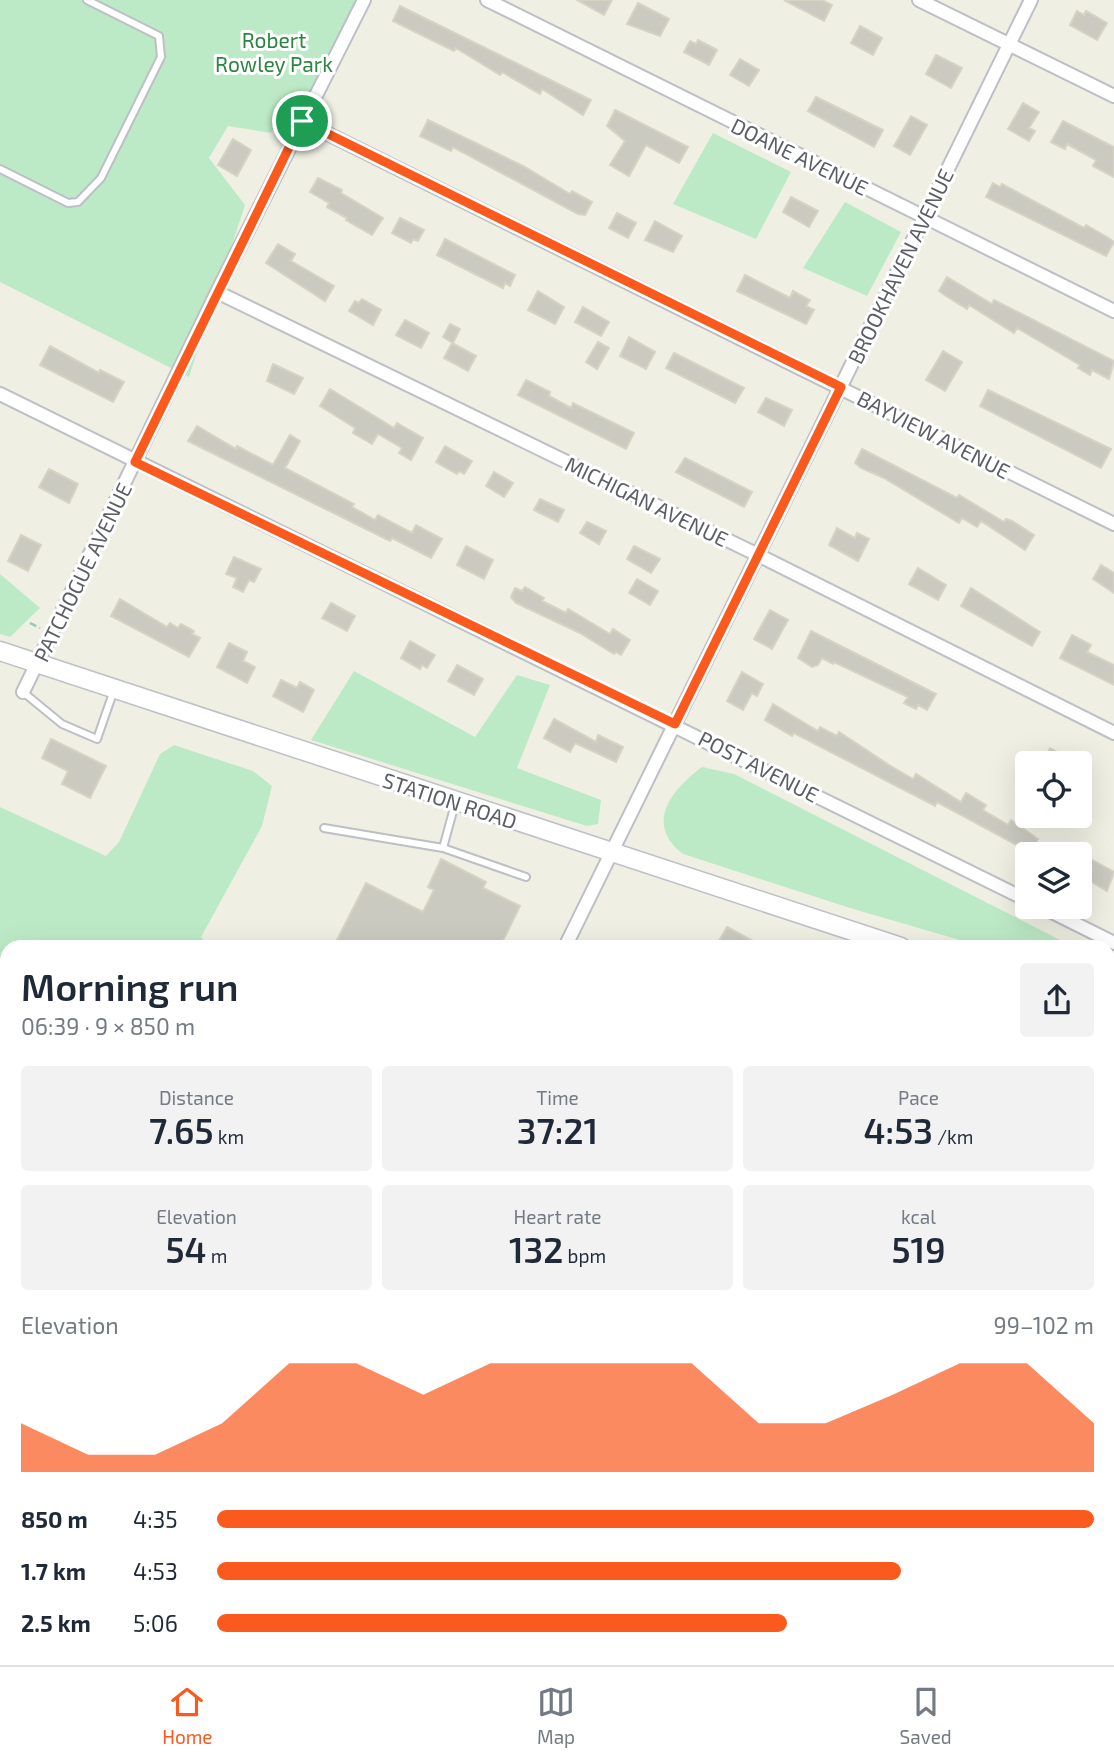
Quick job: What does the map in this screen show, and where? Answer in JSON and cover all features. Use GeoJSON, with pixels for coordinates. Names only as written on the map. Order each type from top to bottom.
{"type":"FeatureCollection","features":[{"type":"Feature","properties":{"kind":"main road","name":"STATION ROAD"},"geometry":{"type":"LineString","coordinates":[[0,651],[879,940]]}},
{"type":"Feature","properties":{"kind":"street","name":"PATCHOGUE AVENUE"},"geometry":{"type":"LineString","coordinates":[[23,692],[217,292],[364,0]]}},
{"type":"Feature","properties":{"kind":"street","name":"DOANE AVENUE"},"geometry":{"type":"LineString","coordinates":[[487,0],[1114,311]]}},
{"type":"Feature","properties":{"kind":"street"},"geometry":{"type":"LineString","coordinates":[[919,0],[1114,96]]}},
{"type":"Feature","properties":{"kind":"street","name":"BROOKHAVEN AVENUE"},"geometry":{"type":"LineString","coordinates":[[568,940],[1031,0]]}},
{"type":"Feature","properties":{"kind":"street","name":"BAYVIEW AVENUE"},"geometry":{"type":"LineString","coordinates":[[302,121],[1114,524]]}},
{"type":"Feature","properties":{"kind":"street","name":"MICHIGAN AVENUE"},"geometry":{"type":"LineString","coordinates":[[217,292],[758,555],[1114,733]]}},
{"type":"Feature","properties":{"kind":"street","name":"POST AVENUE"},"geometry":{"type":"LineString","coordinates":[[0,394],[675,724],[1015,894]]}},
{"type":"Feature","properties":{"kind":"street"},"geometry":{"type":"LineString","coordinates":[[1066,919],[1108,940]]}},
{"type":"Feature","properties":{"kind":"lane"},"geometry":{"type":"LineString","coordinates":[[0,169],[68,203],[78,202],[101,178],[161,57],[161,47],[159,36],[87,0]]}},
{"type":"Feature","properties":{"kind":"lane"},"geometry":{"type":"LineString","coordinates":[[23,692],[62,724],[97,739],[115,689]]}},
{"type":"Feature","properties":{"kind":"lane"},"geometry":{"type":"LineString","coordinates":[[443,848],[456,802]]}},
{"type":"Feature","properties":{"kind":"lane"},"geometry":{"type":"LineString","coordinates":[[324,828],[443,848],[526,877]]}},
{"type":"Feature","properties":{"kind":"green space","name":"Robert Rowley Park"},"geometry":{"type":"Polygon","coordinates":[[[0,0],[356,0],[296,119],[283,113],[271,133],[228,126],[209,158],[245,205],[189,377],[0,282],[0,0]]]}},
{"type":"Feature","properties":{"kind":"green space"},"geometry":{"type":"Polygon","coordinates":[[[713,133],[791,172],[756,239],[673,204],[713,133]]]}},
{"type":"Feature","properties":{"kind":"green space"},"geometry":{"type":"Polygon","coordinates":[[[845,202],[901,232],[867,296],[803,268],[845,202]]]}},
{"type":"Feature","properties":{"kind":"green space"},"geometry":{"type":"Polygon","coordinates":[[[0,574],[40,608],[10,637],[0,634],[0,574]]]}},
{"type":"Feature","properties":{"kind":"green space"},"geometry":{"type":"Polygon","coordinates":[[[354,671],[475,737],[517,675],[550,685],[517,768],[601,800],[598,824],[587,826],[311,740],[354,671]]]}},
{"type":"Feature","properties":{"kind":"green space"},"geometry":{"type":"Polygon","coordinates":[[[174,745],[253,771],[272,786],[262,826],[201,937],[203,940],[0,940],[0,807],[106,856],[119,842],[160,754],[174,745]]]}},
{"type":"Feature","properties":{"kind":"green space"},"geometry":{"type":"Polygon","coordinates":[[[702,767],[734,774],[1060,940],[960,940],[683,854],[671,843],[665,831],[664,819],[666,808],[680,786],[702,767]]]}},
{"type":"Feature","properties":{"kind":"building"},"geometry":{"type":"Polygon","coordinates":[[[577,0],[612,0],[604,15],[577,0]]]}},
{"type":"Feature","properties":{"kind":"building"},"geometry":{"type":"Polygon","coordinates":[[[784,0],[822,0],[832,5],[824,21],[784,0]]]}},
{"type":"Feature","properties":{"kind":"building"},"geometry":{"type":"Polygon","coordinates":[[[638,3],[669,19],[660,36],[627,24],[638,3]]]}},
{"type":"Feature","properties":{"kind":"building"},"geometry":{"type":"Polygon","coordinates":[[[400,6],[591,100],[583,115],[542,89],[540,94],[502,72],[500,75],[456,48],[454,51],[393,21],[400,6]]]}},
{"type":"Feature","properties":{"kind":"building"},"geometry":{"type":"Polygon","coordinates":[[[1077,11],[1084,15],[1086,11],[1107,23],[1097,40],[1070,25],[1077,11]]]}},
{"type":"Feature","properties":{"kind":"building"},"geometry":{"type":"Polygon","coordinates":[[[860,26],[882,38],[873,55],[851,43],[860,26]]]}},
{"type":"Feature","properties":{"kind":"building"},"geometry":{"type":"Polygon","coordinates":[[[698,40],[717,50],[709,65],[684,52],[690,41],[696,44],[698,40]]]}},
{"type":"Feature","properties":{"kind":"building"},"geometry":{"type":"Polygon","coordinates":[[[936,55],[962,68],[951,88],[926,74],[936,55]]]}},
{"type":"Feature","properties":{"kind":"building"},"geometry":{"type":"Polygon","coordinates":[[[740,59],[759,70],[749,86],[730,75],[740,59]]]}},
{"type":"Feature","properties":{"kind":"building"},"geometry":{"type":"Polygon","coordinates":[[[816,97],[883,130],[874,147],[808,111],[816,97]]]}},
{"type":"Feature","properties":{"kind":"building"},"geometry":{"type":"Polygon","coordinates":[[[1023,103],[1039,112],[1029,128],[1035,131],[1029,141],[1008,129],[1023,103]]]}},
{"type":"Feature","properties":{"kind":"building"},"geometry":{"type":"Polygon","coordinates":[[[615,110],[688,147],[679,163],[646,145],[629,176],[610,165],[625,141],[607,126],[615,110]]]}},
{"type":"Feature","properties":{"kind":"building"},"geometry":{"type":"Polygon","coordinates":[[[911,116],[927,125],[910,155],[894,146],[911,116]]]}},
{"type":"Feature","properties":{"kind":"building"},"geometry":{"type":"Polygon","coordinates":[[[428,120],[523,166],[570,194],[572,191],[592,202],[585,215],[578,214],[453,147],[451,151],[420,136],[428,120]]]}},
{"type":"Feature","properties":{"kind":"building"},"geometry":{"type":"Polygon","coordinates":[[[1063,121],[1114,147],[1114,177],[1093,166],[1096,160],[1067,144],[1065,149],[1051,142],[1063,121]]]}},
{"type":"Feature","properties":{"kind":"building"},"geometry":{"type":"Polygon","coordinates":[[[233,139],[251,150],[237,176],[218,165],[233,139]]]}},
{"type":"Feature","properties":{"kind":"building"},"geometry":{"type":"Polygon","coordinates":[[[318,178],[342,190],[341,193],[383,218],[372,235],[327,207],[329,203],[310,192],[318,178]]]}},
{"type":"Feature","properties":{"kind":"building"},"geometry":{"type":"Polygon","coordinates":[[[993,183],[1000,187],[1002,184],[1084,228],[1086,225],[1114,242],[1106,256],[986,197],[993,183]]]}},
{"type":"Feature","properties":{"kind":"building"},"geometry":{"type":"Polygon","coordinates":[[[791,197],[818,211],[809,227],[783,212],[791,197]]]}},
{"type":"Feature","properties":{"kind":"building"},"geometry":{"type":"Polygon","coordinates":[[[617,213],[636,223],[628,238],[609,228],[617,213]]]}},
{"type":"Feature","properties":{"kind":"building"},"geometry":{"type":"Polygon","coordinates":[[[400,218],[424,230],[418,241],[413,239],[411,243],[392,233],[400,218]]]}},
{"type":"Feature","properties":{"kind":"building"},"geometry":{"type":"Polygon","coordinates":[[[655,221],[682,236],[673,252],[645,240],[655,221]]]}},
{"type":"Feature","properties":{"kind":"building"},"geometry":{"type":"Polygon","coordinates":[[[445,239],[515,275],[510,286],[505,283],[503,288],[437,255],[445,239]]]}},
{"type":"Feature","properties":{"kind":"building"},"geometry":{"type":"Polygon","coordinates":[[[278,244],[295,254],[291,261],[334,286],[325,301],[266,263],[278,244]]]}},
{"type":"Feature","properties":{"kind":"building"},"geometry":{"type":"Polygon","coordinates":[[[745,275],[790,298],[793,291],[810,300],[806,306],[814,310],[806,324],[737,291],[745,275]]]}},
{"type":"Feature","properties":{"kind":"building"},"geometry":{"type":"Polygon","coordinates":[[[947,277],[992,304],[994,300],[1114,361],[1109,379],[1092,370],[1090,375],[1078,368],[1080,365],[1017,328],[1014,333],[969,305],[967,309],[946,296],[939,291],[947,277]]]}},
{"type":"Feature","properties":{"kind":"building"},"geometry":{"type":"Polygon","coordinates":[[[538,291],[564,307],[555,324],[528,310],[538,291]]]}},
{"type":"Feature","properties":{"kind":"building"},"geometry":{"type":"Polygon","coordinates":[[[362,299],[381,310],[373,325],[349,311],[355,301],[359,303],[362,299]]]}},
{"type":"Feature","properties":{"kind":"building"},"geometry":{"type":"Polygon","coordinates":[[[583,307],[609,322],[601,336],[575,322],[583,307]]]}},
{"type":"Feature","properties":{"kind":"building"},"geometry":{"type":"Polygon","coordinates":[[[405,320],[429,333],[421,348],[396,335],[405,320]]]}},
{"type":"Feature","properties":{"kind":"building"},"geometry":{"type":"Polygon","coordinates":[[[450,324],[460,329],[453,343],[443,337],[450,324]]]}},
{"type":"Feature","properties":{"kind":"building"},"geometry":{"type":"Polygon","coordinates":[[[629,337],[655,352],[646,369],[620,356],[629,337]]]}},
{"type":"Feature","properties":{"kind":"building"},"geometry":{"type":"Polygon","coordinates":[[[598,342],[609,348],[597,369],[586,362],[598,342]]]}},
{"type":"Feature","properties":{"kind":"building"},"geometry":{"type":"Polygon","coordinates":[[[452,343],[476,356],[468,371],[444,358],[452,343]]]}},
{"type":"Feature","properties":{"kind":"building"},"geometry":{"type":"Polygon","coordinates":[[[50,346],[99,373],[100,370],[124,382],[113,402],[40,365],[50,346]]]}},
{"type":"Feature","properties":{"kind":"building"},"geometry":{"type":"Polygon","coordinates":[[[943,351],[962,362],[945,391],[926,380],[943,351]]]}},
{"type":"Feature","properties":{"kind":"building"},"geometry":{"type":"Polygon","coordinates":[[[674,353],[744,388],[735,403],[666,368],[674,353]]]}},
{"type":"Feature","properties":{"kind":"building"},"geometry":{"type":"Polygon","coordinates":[[[273,364],[303,378],[294,394],[267,381],[273,364]]]}},
{"type":"Feature","properties":{"kind":"building"},"geometry":{"type":"Polygon","coordinates":[[[526,380],[550,392],[549,396],[571,408],[573,403],[634,433],[626,449],[518,395],[526,380]]]}},
{"type":"Feature","properties":{"kind":"building"},"geometry":{"type":"Polygon","coordinates":[[[330,389],[394,428],[397,423],[423,438],[411,460],[399,453],[402,448],[378,434],[372,444],[353,433],[355,428],[320,406],[330,389]]]}},
{"type":"Feature","properties":{"kind":"building"},"geometry":{"type":"Polygon","coordinates":[[[988,390],[1111,449],[1101,468],[980,406],[988,390]]]}},
{"type":"Feature","properties":{"kind":"building"},"geometry":{"type":"Polygon","coordinates":[[[766,398],[792,410],[784,426],[758,412],[766,398]]]}},
{"type":"Feature","properties":{"kind":"building"},"geometry":{"type":"Polygon","coordinates":[[[197,426],[236,449],[237,446],[273,465],[290,435],[300,441],[285,468],[354,504],[352,507],[375,520],[378,515],[412,533],[416,525],[442,539],[431,558],[392,538],[390,541],[188,441],[197,426]]]}},
{"type":"Feature","properties":{"kind":"building"},"geometry":{"type":"Polygon","coordinates":[[[445,446],[472,461],[464,474],[459,471],[457,474],[436,462],[445,446]]]}},
{"type":"Feature","properties":{"kind":"building"},"geometry":{"type":"Polygon","coordinates":[[[862,449],[957,498],[959,495],[1004,522],[1006,519],[1012,521],[1034,535],[1025,550],[981,521],[977,527],[962,518],[959,523],[884,478],[861,468],[855,463],[862,449]]]}},
{"type":"Feature","properties":{"kind":"building"},"geometry":{"type":"Polygon","coordinates":[[[685,458],[752,492],[744,507],[676,472],[685,458]]]}},
{"type":"Feature","properties":{"kind":"building"},"geometry":{"type":"Polygon","coordinates":[[[49,469],[78,484],[69,503],[39,487],[49,469]]]}},
{"type":"Feature","properties":{"kind":"building"},"geometry":{"type":"Polygon","coordinates":[[[494,472],[513,483],[504,497],[486,486],[494,472]]]}},
{"type":"Feature","properties":{"kind":"building"},"geometry":{"type":"Polygon","coordinates":[[[540,499],[564,510],[558,522],[534,510],[540,499]]]}},
{"type":"Feature","properties":{"kind":"building"},"geometry":{"type":"Polygon","coordinates":[[[587,522],[606,531],[599,544],[580,533],[587,522]]]}},
{"type":"Feature","properties":{"kind":"building"},"geometry":{"type":"Polygon","coordinates":[[[837,528],[855,538],[857,533],[869,539],[858,561],[829,545],[837,528]]]}},
{"type":"Feature","properties":{"kind":"building"},"geometry":{"type":"Polygon","coordinates":[[[21,535],[41,545],[28,571],[8,561],[21,535]]]}},
{"type":"Feature","properties":{"kind":"building"},"geometry":{"type":"Polygon","coordinates":[[[466,546],[493,560],[484,579],[457,565],[466,546]]]}},
{"type":"Feature","properties":{"kind":"building"},"geometry":{"type":"Polygon","coordinates":[[[634,546],[660,559],[651,573],[627,559],[634,546]]]}},
{"type":"Feature","properties":{"kind":"building"},"geometry":{"type":"Polygon","coordinates":[[[234,557],[261,569],[254,582],[249,580],[243,592],[233,587],[237,578],[226,574],[234,557]]]}},
{"type":"Feature","properties":{"kind":"building"},"geometry":{"type":"Polygon","coordinates":[[[1101,565],[1114,573],[1114,593],[1093,579],[1101,565]]]}},
{"type":"Feature","properties":{"kind":"building"},"geometry":{"type":"Polygon","coordinates":[[[918,568],[946,585],[938,600],[909,584],[918,568]]]}},
{"type":"Feature","properties":{"kind":"building"},"geometry":{"type":"Polygon","coordinates":[[[637,579],[658,591],[650,605],[629,593],[637,579]]]}},
{"type":"Feature","properties":{"kind":"building"},"geometry":{"type":"Polygon","coordinates":[[[525,587],[544,598],[542,601],[566,613],[568,609],[610,634],[613,629],[630,640],[621,655],[616,652],[614,654],[580,633],[516,603],[511,597],[515,588],[522,591],[525,587]]]}},
{"type":"Feature","properties":{"kind":"building"},"geometry":{"type":"Polygon","coordinates":[[[971,588],[1040,632],[1032,646],[961,606],[971,588]]]}},
{"type":"Feature","properties":{"kind":"building"},"geometry":{"type":"Polygon","coordinates":[[[120,599],[167,627],[170,623],[178,628],[181,624],[194,631],[192,634],[200,638],[189,657],[111,616],[120,599]]]}},
{"type":"Feature","properties":{"kind":"building"},"geometry":{"type":"Polygon","coordinates":[[[331,603],[355,616],[347,631],[322,618],[331,603]]]}},
{"type":"Feature","properties":{"kind":"building"},"geometry":{"type":"Polygon","coordinates":[[[770,610],[788,620],[772,649],[754,639],[770,610]]]}},
{"type":"Feature","properties":{"kind":"building"},"geometry":{"type":"Polygon","coordinates":[[[811,631],[936,694],[927,710],[918,705],[916,709],[904,703],[908,697],[834,662],[833,664],[822,658],[818,665],[812,667],[798,658],[811,631]]]}},
{"type":"Feature","properties":{"kind":"building"},"geometry":{"type":"Polygon","coordinates":[[[1072,635],[1091,645],[1087,652],[1114,665],[1114,685],[1060,658],[1072,635]]]}},
{"type":"Feature","properties":{"kind":"building"},"geometry":{"type":"Polygon","coordinates":[[[410,641],[435,655],[427,668],[422,665],[420,669],[401,658],[410,641]]]}},
{"type":"Feature","properties":{"kind":"building"},"geometry":{"type":"Polygon","coordinates":[[[229,643],[247,652],[243,661],[255,667],[247,683],[217,667],[229,643]]]}},
{"type":"Feature","properties":{"kind":"building"},"geometry":{"type":"Polygon","coordinates":[[[457,665],[483,679],[474,695],[448,681],[457,665]]]}},
{"type":"Feature","properties":{"kind":"building"},"geometry":{"type":"Polygon","coordinates":[[[742,672],[763,684],[757,696],[752,693],[743,710],[727,701],[742,672]]]}},
{"type":"Feature","properties":{"kind":"building"},"geometry":{"type":"Polygon","coordinates":[[[281,680],[297,688],[300,682],[314,690],[303,712],[273,696],[281,680]]]}},
{"type":"Feature","properties":{"kind":"building"},"geometry":{"type":"Polygon","coordinates":[[[773,704],[818,731],[820,727],[837,736],[839,732],[913,779],[916,774],[961,802],[966,793],[986,805],[983,810],[1008,825],[1011,820],[1015,823],[1015,828],[1022,828],[1038,839],[1036,842],[1015,844],[937,802],[935,806],[765,720],[773,704]]]}},
{"type":"Feature","properties":{"kind":"building"},"geometry":{"type":"Polygon","coordinates":[[[554,719],[596,742],[598,735],[623,747],[616,762],[575,743],[570,752],[544,738],[554,719]]]}},
{"type":"Feature","properties":{"kind":"building"},"geometry":{"type":"Polygon","coordinates":[[[51,739],[106,766],[90,798],[62,784],[68,771],[42,758],[51,739]]]}},
{"type":"Feature","properties":{"kind":"building"},"geometry":{"type":"Polygon","coordinates":[[[441,859],[486,882],[483,888],[520,906],[503,940],[337,940],[366,883],[423,912],[434,890],[428,887],[441,859]]]}},
{"type":"Feature","properties":{"kind":"building"},"geometry":{"type":"Polygon","coordinates":[[[1092,860],[1114,872],[1107,891],[1092,882],[1092,860]]]}},
{"type":"Feature","properties":{"kind":"building"},"geometry":{"type":"Polygon","coordinates":[[[727,927],[751,940],[720,940],[727,927]]]}},
{"type":"Feature","properties":{"kind":"route"},"geometry":{"type":"LineString","coordinates":[[302,121],[841,387],[675,724],[135,462],[302,121]]}}]}
